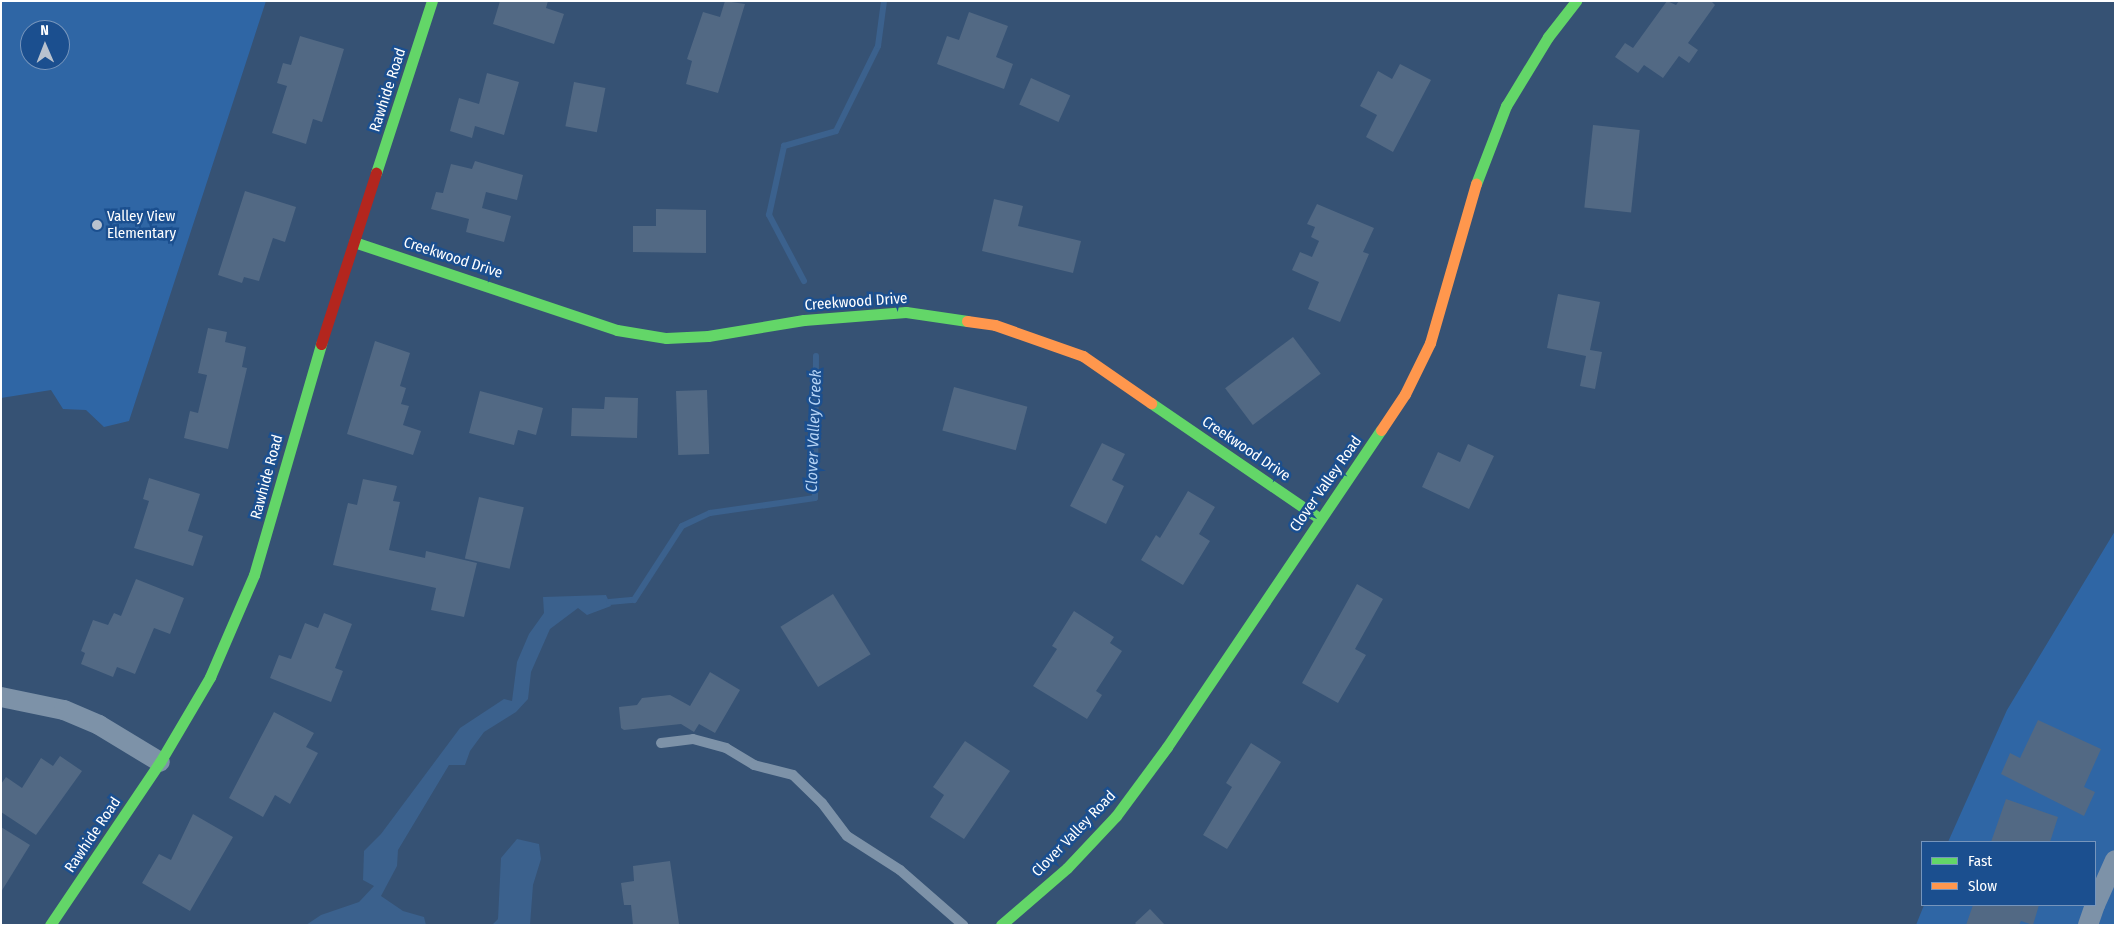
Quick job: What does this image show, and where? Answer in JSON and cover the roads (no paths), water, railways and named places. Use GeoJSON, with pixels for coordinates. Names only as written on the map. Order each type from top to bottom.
{"type":"FeatureCollection","features":[{"type":"Feature","properties":{"kind":"street","name":"Rawhide Road"},"geometry":{"type":"LineString","coordinates":[[50,925],[160,762],[210,677],[254,576],[298,416],[432,1]]}},
{"type":"Feature","properties":{"kind":"street","name":"Clover Valley Road"},"geometry":{"type":"LineString","coordinates":[[1001,925],[1067,868],[1116,816],[1271,594],[1319,518],[1405,394],[1430,342],[1470,200],[1506,106],[1548,37],[1576,1]]}},
{"type":"Feature","properties":{"kind":"street","name":"Creekwood Drive"},"geometry":{"type":"LineString","coordinates":[[354,242],[617,330],[666,338],[708,336],[804,320],[906,312],[995,325],[1083,356],[1319,518]]}},
{"type":"Feature","properties":{"kind":"street"},"geometry":{"type":"LineString","coordinates":[[1,697],[64,710],[99,725],[160,762]]}},
{"type":"Feature","properties":{"kind":"street"},"geometry":{"type":"LineString","coordinates":[[2096,903],[2115,860]]}},
{"type":"Feature","properties":{"kind":"street"},"geometry":{"type":"LineString","coordinates":[[2088,925],[2095,906]]}},
{"type":"Feature","properties":{"kind":"lane"},"geometry":{"type":"LineString","coordinates":[[661,743],[693,739],[726,748],[754,765],[792,775],[822,803],[847,836],[900,870],[963,925]]}},
{"type":"Feature","properties":{"kind":"waterway","name":"Clover Valley Creek"},"geometry":{"type":"LineString","coordinates":[[804,281],[769,215],[784,146],[836,131],[878,46],[884,1]]}},
{"type":"Feature","properties":{"kind":"waterway","name":"Clover Valley Creek"},"geometry":{"type":"LineString","coordinates":[[609,602],[634,600],[682,526],[710,513],[815,498],[816,356]]}},
{"type":"Feature","properties":{"kind":"place","name":"Valley View Elementary"},"geometry":{"type":"Point","coordinates":[97,225]}}]}
